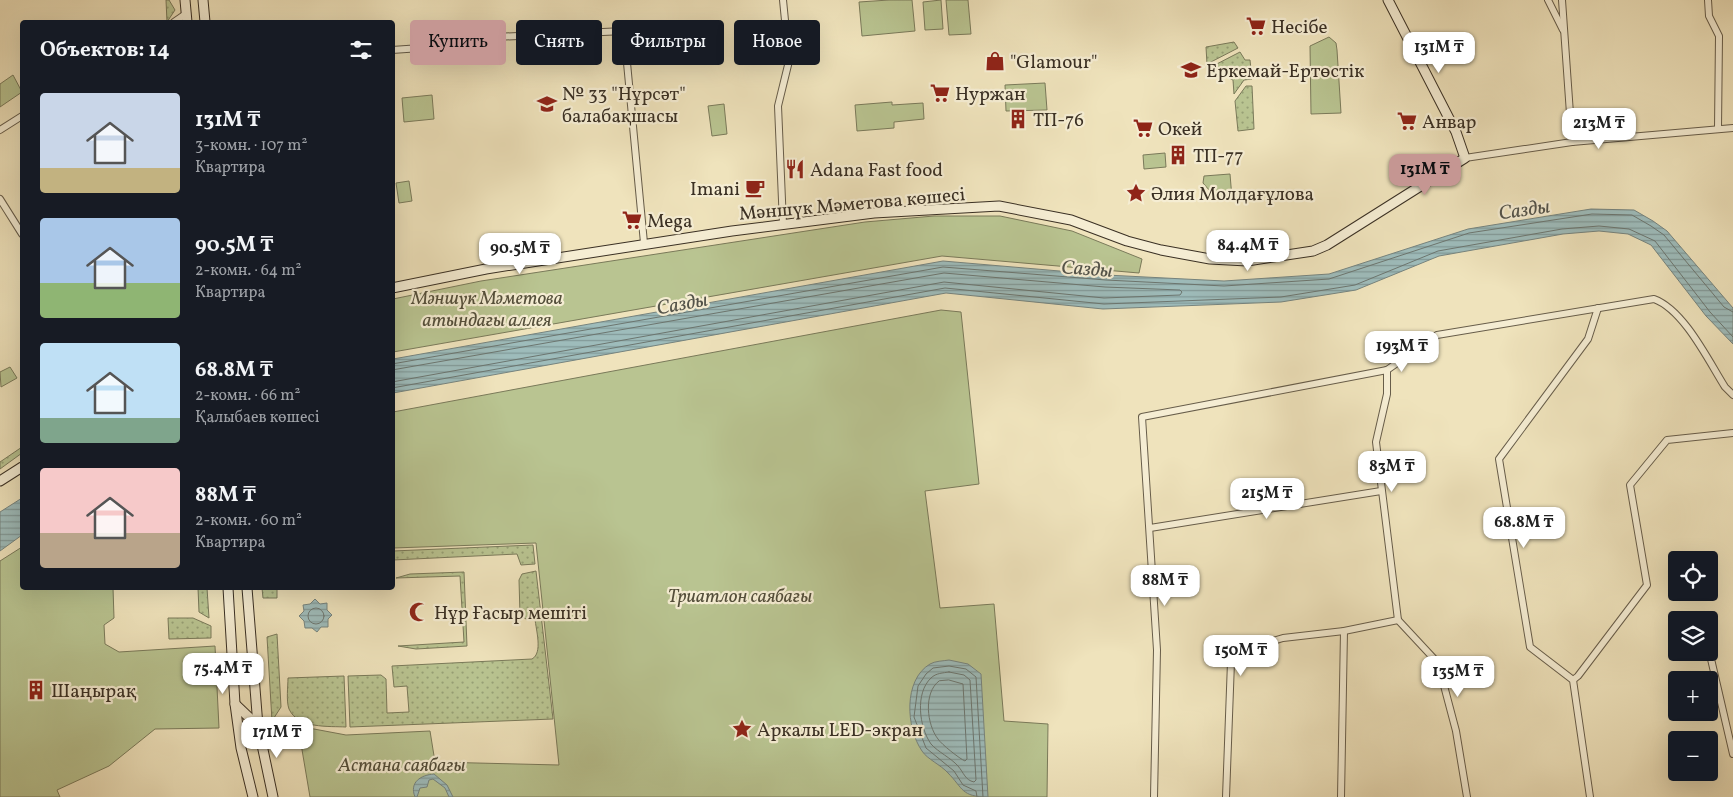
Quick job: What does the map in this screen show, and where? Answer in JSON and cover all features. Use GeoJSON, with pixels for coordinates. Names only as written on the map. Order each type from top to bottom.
{"type":"FeatureCollection","features":[{"type":"Feature","properties":{"kind":"street"},"geometry":{"type":"LineString","coordinates":[[185,0],[187,18]]}},
{"type":"Feature","properties":{"kind":"street"},"geometry":{"type":"LineString","coordinates":[[203,0],[204,20]]}},
{"type":"Feature","properties":{"kind":"street"},"geometry":{"type":"LineString","coordinates":[[783,0],[788,61],[778,106],[783,224]]}},
{"type":"Feature","properties":{"kind":"street"},"geometry":{"type":"LineString","coordinates":[[1388,0],[1456,132],[1465,158],[1572,142],[1733,128]]}},
{"type":"Feature","properties":{"kind":"street"},"geometry":{"type":"LineString","coordinates":[[1548,0],[1565,33]]}},
{"type":"Feature","properties":{"kind":"street"},"geometry":{"type":"LineString","coordinates":[[1562,0],[1572,142]]}},
{"type":"Feature","properties":{"kind":"street"},"geometry":{"type":"LineString","coordinates":[[1708,0],[1709,16],[1719,36],[1718,128]]}},
{"type":"Feature","properties":{"kind":"street"},"geometry":{"type":"LineString","coordinates":[[395,50],[464,45],[475,38],[624,31],[644,243]]}},
{"type":"Feature","properties":{"kind":"street"},"geometry":{"type":"LineString","coordinates":[[0,130],[20,117]]}},
{"type":"Feature","properties":{"kind":"street","name":"Мәншүк Мәметова көшесі"},"geometry":{"type":"LineString","coordinates":[[395,287],[470,272],[644,243],[783,224],[874,213],[999,206],[1071,220],[1127,241],[1161,250],[1210,259],[1247,261],[1313,251],[1327,245],[1465,158]]}},
{"type":"Feature","properties":{"kind":"street"},"geometry":{"type":"LineString","coordinates":[[0,199],[20,231]]}},
{"type":"Feature","properties":{"kind":"street"},"geometry":{"type":"LineString","coordinates":[[1154,797],[1157,650],[1142,417],[1387,370],[1437,335],[1654,299],[1678,315],[1725,387],[1733,395]]}},
{"type":"Feature","properties":{"kind":"street"},"geometry":{"type":"LineString","coordinates":[[1590,797],[1573,680],[1530,647],[1499,459],[1588,339],[1598,308]]}},
{"type":"Feature","properties":{"kind":"street"},"geometry":{"type":"LineString","coordinates":[[1387,370],[1387,394],[1376,442],[1398,620],[1438,663],[1456,731],[1467,797]]}},
{"type":"Feature","properties":{"kind":"street"},"geometry":{"type":"LineString","coordinates":[[1573,680],[1647,585],[1630,485],[1667,440],[1733,433]]}},
{"type":"Feature","properties":{"kind":"street"},"geometry":{"type":"LineString","coordinates":[[0,481],[20,468]]}},
{"type":"Feature","properties":{"kind":"street"},"geometry":{"type":"LineString","coordinates":[[1150,528],[1381,490]]}},
{"type":"Feature","properties":{"kind":"street"},"geometry":{"type":"LineString","coordinates":[[228,590],[235,704],[241,748],[253,797]]}},
{"type":"Feature","properties":{"kind":"street"},"geometry":{"type":"LineString","coordinates":[[247,590],[258,726],[273,797]]}},
{"type":"Feature","properties":{"kind":"street"},"geometry":{"type":"LineString","coordinates":[[1226,797],[1231,662],[1237,652],[1283,638],[1344,631],[1398,620]]}},
{"type":"Feature","properties":{"kind":"street"},"geometry":{"type":"LineString","coordinates":[[1341,797],[1344,631]]}},
{"type":"Feature","properties":{"kind":"street"},"geometry":{"type":"LineString","coordinates":[[1712,661],[1733,754]]}},
{"type":"Feature","properties":{"kind":"street"},"geometry":{"type":"LineString","coordinates":[[235,704],[258,726]]}},
{"type":"Feature","properties":{"kind":"green space"},"geometry":{"type":"Polygon","coordinates":[[[166,0],[169,0],[175,10],[167,20],[166,0]]]}},
{"type":"Feature","properties":{"kind":"green space"},"geometry":{"type":"Polygon","coordinates":[[[912,0],[915,31],[862,36],[859,2],[912,0]]]}},
{"type":"Feature","properties":{"kind":"green space"},"geometry":{"type":"Polygon","coordinates":[[[941,0],[943,29],[925,30],[923,2],[941,0]]]}},
{"type":"Feature","properties":{"kind":"green space"},"geometry":{"type":"Polygon","coordinates":[[[946,0],[968,0],[971,34],[949,35],[946,0]]]}},
{"type":"Feature","properties":{"kind":"green space"},"geometry":{"type":"Polygon","coordinates":[[[1329,37],[1336,43],[1341,113],[1311,114],[1310,46],[1329,37]]]}},
{"type":"Feature","properties":{"kind":"green space"},"geometry":{"type":"Polygon","coordinates":[[[1234,42],[1238,48],[1207,64],[1206,47],[1234,42]]]}},
{"type":"Feature","properties":{"kind":"green space"},"geometry":{"type":"Polygon","coordinates":[[[1240,52],[1245,60],[1250,60],[1252,79],[1244,80],[1234,94],[1233,80],[1209,68],[1240,52]]]}},
{"type":"Feature","properties":{"kind":"green space"},"geometry":{"type":"Polygon","coordinates":[[[13,75],[20,88],[20,93],[0,107],[0,84],[13,75]]]}},
{"type":"Feature","properties":{"kind":"green space"},"geometry":{"type":"Polygon","coordinates":[[[1045,83],[1047,110],[1006,111],[1005,85],[1045,83]]]}},
{"type":"Feature","properties":{"kind":"green space"},"geometry":{"type":"Polygon","coordinates":[[[1246,86],[1252,86],[1254,129],[1238,131],[1235,101],[1246,86]]]}},
{"type":"Feature","properties":{"kind":"green space"},"geometry":{"type":"Polygon","coordinates":[[[432,95],[434,119],[404,122],[402,98],[432,95]]]}},
{"type":"Feature","properties":{"kind":"green space"},"geometry":{"type":"Polygon","coordinates":[[[892,102],[892,105],[923,103],[924,119],[894,122],[894,128],[857,131],[855,105],[892,102]]]}},
{"type":"Feature","properties":{"kind":"green space"},"geometry":{"type":"Polygon","coordinates":[[[724,104],[727,134],[712,136],[708,106],[724,104]]]}},
{"type":"Feature","properties":{"kind":"green space"},"geometry":{"type":"Polygon","coordinates":[[[1165,153],[1166,167],[1144,169],[1143,155],[1165,153]]]}},
{"type":"Feature","properties":{"kind":"green space"},"geometry":{"type":"Polygon","coordinates":[[[1230,174],[1232,198],[1217,199],[1203,183],[1204,176],[1230,174]]]}},
{"type":"Feature","properties":{"kind":"green space"},"geometry":{"type":"Polygon","coordinates":[[[409,181],[412,201],[399,203],[396,183],[409,181]]]}},
{"type":"Feature","properties":{"kind":"green space","name":"Мәншүк Мәметова атындағы аллея"},"geometry":{"type":"Polygon","coordinates":[[[934,216],[1000,216],[1072,231],[1142,259],[1139,273],[942,256],[395,352],[395,299],[481,281],[865,222],[934,216]]]}},
{"type":"Feature","properties":{"kind":"green space","name":"Триатлон саябағы"},"geometry":{"type":"Polygon","coordinates":[[[941,310],[961,312],[979,484],[925,491],[940,608],[994,604],[1004,721],[1048,724],[1047,797],[310,797],[298,726],[346,735],[430,731],[435,762],[559,765],[536,543],[395,548],[395,412],[941,310]]]}},
{"type":"Feature","properties":{"kind":"green space"},"geometry":{"type":"Polygon","coordinates":[[[10,367],[17,378],[1,387],[0,372],[10,367]]]}},
{"type":"Feature","properties":{"kind":"green space"},"geometry":{"type":"Polygon","coordinates":[[[20,448],[20,454],[0,469],[0,462],[20,448]]]}},
{"type":"Feature","properties":{"kind":"green space"},"geometry":{"type":"Polygon","coordinates":[[[533,545],[535,564],[521,565],[517,554],[395,560],[395,551],[533,545]]]}},
{"type":"Feature","properties":{"kind":"green space"},"geometry":{"type":"Polygon","coordinates":[[[20,548],[20,590],[113,590],[114,618],[104,625],[105,644],[119,652],[215,646],[219,728],[155,729],[109,766],[57,790],[60,797],[0,797],[0,561],[20,548]]]}},
{"type":"Feature","properties":{"kind":"green space"},"geometry":{"type":"Polygon","coordinates":[[[536,571],[553,719],[350,727],[348,676],[381,675],[386,679],[387,713],[409,712],[407,686],[394,687],[392,666],[532,659],[538,647],[535,619],[526,619],[520,615],[519,580],[522,574],[536,571]]]}},
{"type":"Feature","properties":{"kind":"green space"},"geometry":{"type":"Polygon","coordinates":[[[464,572],[467,646],[416,649],[398,646],[464,642],[460,576],[396,578],[410,574],[464,572]]]}},
{"type":"Feature","properties":{"kind":"green space"},"geometry":{"type":"Polygon","coordinates":[[[198,590],[207,590],[209,618],[199,612],[198,590]]]}},
{"type":"Feature","properties":{"kind":"green space"},"geometry":{"type":"Polygon","coordinates":[[[262,590],[277,590],[277,598],[263,598],[262,590]]]}},
{"type":"Feature","properties":{"kind":"green space"},"geometry":{"type":"Polygon","coordinates":[[[168,618],[193,618],[211,626],[211,638],[169,639],[168,618]]]}},
{"type":"Feature","properties":{"kind":"green space"},"geometry":{"type":"Polygon","coordinates":[[[277,634],[281,707],[272,721],[267,637],[277,634]]]}},
{"type":"Feature","properties":{"kind":"green space"},"geometry":{"type":"Polygon","coordinates":[[[344,676],[346,727],[314,725],[299,720],[293,715],[288,706],[288,678],[344,676]]]}},
{"type":"Feature","properties":{"kind":"water"},"geometry":{"type":"Polygon","coordinates":[[[1591,209],[1634,210],[1667,231],[1733,308],[1733,344],[1706,316],[1651,245],[1628,234],[1599,231],[1563,234],[1439,256],[1356,290],[1281,302],[1103,309],[946,293],[395,393],[395,359],[943,261],[1106,275],[1224,281],[1329,274],[1468,229],[1591,209]]]}},
{"type":"Feature","properties":{"kind":"water"},"geometry":{"type":"Polygon","coordinates":[[[20,499],[20,536],[0,551],[0,512],[20,499]]]}},
{"type":"Feature","properties":{"kind":"water"},"geometry":{"type":"Polygon","coordinates":[[[315,599],[320,604],[327,603],[327,610],[332,615],[328,619],[328,627],[321,627],[317,632],[312,628],[305,628],[304,621],[299,616],[304,611],[303,605],[310,604],[315,599]]]}},
{"type":"Feature","properties":{"kind":"water"},"geometry":{"type":"Polygon","coordinates":[[[949,660],[968,664],[981,674],[988,797],[979,797],[964,791],[945,770],[924,754],[913,730],[910,718],[910,705],[911,692],[915,681],[921,671],[930,664],[949,660]]]}},
{"type":"Feature","properties":{"kind":"water"},"geometry":{"type":"Polygon","coordinates":[[[34,684],[38,684],[42,690],[38,696],[34,696],[30,692],[30,688],[34,684]]]}},
{"type":"Feature","properties":{"kind":"water"},"geometry":{"type":"Polygon","coordinates":[[[434,774],[447,785],[453,797],[449,797],[445,788],[433,779],[429,780],[427,787],[420,788],[417,797],[415,797],[414,787],[417,780],[434,774]]]}},
{"type":"Feature","properties":{"kind":"place","name":"Несібе"},"geometry":{"type":"Point","coordinates":[1256,26]}},
{"type":"Feature","properties":{"kind":"place","name":"\"Glamour\""},"geometry":{"type":"Point","coordinates":[995,61]}},
{"type":"Feature","properties":{"kind":"place","name":"Еркемай-Ертөстік"},"geometry":{"type":"Point","coordinates":[1191,70]}},
{"type":"Feature","properties":{"kind":"place","name":"Нуржан"},"geometry":{"type":"Point","coordinates":[940,93]}},
{"type":"Feature","properties":{"kind":"place","name":"№ 33 \"Нұрсәт\" балабақшасы"},"geometry":{"type":"Point","coordinates":[547,104]}},
{"type":"Feature","properties":{"kind":"place","name":"ТП-76"},"geometry":{"type":"Point","coordinates":[1018,119]}},
{"type":"Feature","properties":{"kind":"place","name":"Анвар"},"geometry":{"type":"Point","coordinates":[1407,121]}},
{"type":"Feature","properties":{"kind":"place","name":"Окей"},"geometry":{"type":"Point","coordinates":[1143,128]}},
{"type":"Feature","properties":{"kind":"place","name":"ТП-77"},"geometry":{"type":"Point","coordinates":[1178,155]}},
{"type":"Feature","properties":{"kind":"place","name":"Adana Fast food"},"geometry":{"type":"Point","coordinates":[795,169]}},
{"type":"Feature","properties":{"kind":"place","name":"Imani"},"geometry":{"type":"Point","coordinates":[755,188]}},
{"type":"Feature","properties":{"kind":"place","name":"Әлия Молдағұлова"},"geometry":{"type":"Point","coordinates":[1136,193]}},
{"type":"Feature","properties":{"kind":"place","name":"Mega"},"geometry":{"type":"Point","coordinates":[632,220]}},
{"type":"Feature","properties":{"kind":"place","name":"Нұр Ғасыр мешіті"},"geometry":{"type":"Point","coordinates":[419,612]}},
{"type":"Feature","properties":{"kind":"place","name":"Шаңырақ"},"geometry":{"type":"Point","coordinates":[36,690]}},
{"type":"Feature","properties":{"kind":"place","name":"Аркалы LED-экран"},"geometry":{"type":"Point","coordinates":[742,729]}},
{"type":"Feature","properties":{"kind":"water label","name":"Сазды"},"geometry":{"type":"Point","coordinates":[1524,209]}},
{"type":"Feature","properties":{"kind":"water label","name":"Сазды"},"geometry":{"type":"Point","coordinates":[1087,268]}},
{"type":"Feature","properties":{"kind":"water label","name":"Сазды"},"geometry":{"type":"Point","coordinates":[682,303]}},
{"type":"Feature","properties":{"kind":"park label","name":"Астана саябағы"},"geometry":{"type":"Point","coordinates":[402,764]}}]}
